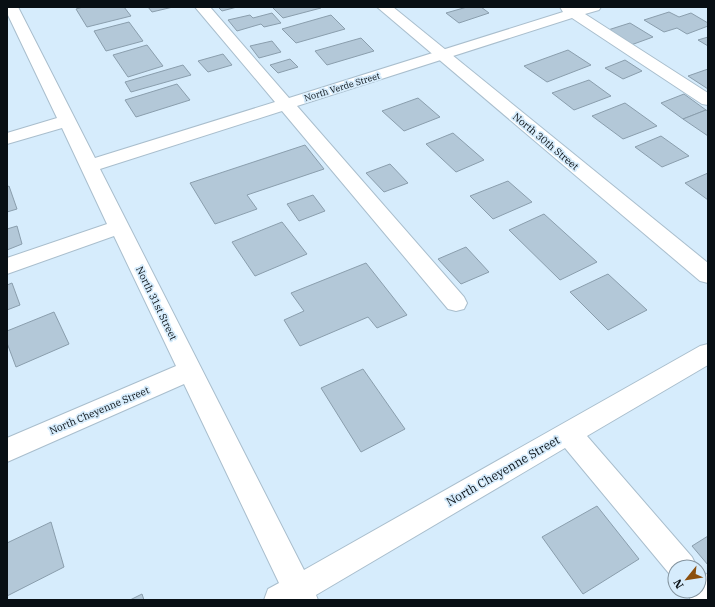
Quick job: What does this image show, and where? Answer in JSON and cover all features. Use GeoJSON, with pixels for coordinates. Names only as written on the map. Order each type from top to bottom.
{"type":"FeatureCollection","features":[{"type":"Feature","properties":{"kind":"street","name":"North 31st Street"},"geometry":{"type":"LineString","coordinates":[[11,7],[190,371],[293,596]]}},
{"type":"Feature","properties":{"kind":"street"},"geometry":{"type":"LineString","coordinates":[[202,7],[456,303]]}},
{"type":"Feature","properties":{"kind":"street","name":"North 30th Street"},"geometry":{"type":"LineString","coordinates":[[384,7],[708,275]]}},
{"type":"Feature","properties":{"kind":"street","name":"North Verde Street"},"geometry":{"type":"LineString","coordinates":[[90,166],[443,55],[570,10],[594,7]]}},
{"type":"Feature","properties":{"kind":"street"},"geometry":{"type":"LineString","coordinates":[[570,10],[708,100]]}},
{"type":"Feature","properties":{"kind":"street"},"geometry":{"type":"LineString","coordinates":[[7,139],[67,121]]}},
{"type":"Feature","properties":{"kind":"street"},"geometry":{"type":"LineString","coordinates":[[7,266],[119,227]]}},
{"type":"Feature","properties":{"kind":"street","name":"North Cheyenne Street"},"geometry":{"type":"LineString","coordinates":[[293,596],[568,433],[708,353]]}},
{"type":"Feature","properties":{"kind":"street","name":"North Cheyenne Street"},"geometry":{"type":"LineString","coordinates":[[7,450],[190,371]]}},
{"type":"Feature","properties":{"kind":"street"},"geometry":{"type":"LineString","coordinates":[[568,433],[675,559]]}},
{"type":"Feature","properties":{"kind":"building"},"geometry":{"type":"Polygon","coordinates":[[[83,7],[124,7],[131,16],[87,27],[76,9],[83,7]]]}},
{"type":"Feature","properties":{"kind":"building"},"geometry":{"type":"Polygon","coordinates":[[[148,7],[173,7],[152,12],[148,7]]]}},
{"type":"Feature","properties":{"kind":"building"},"geometry":{"type":"Polygon","coordinates":[[[218,7],[237,7],[222,11],[218,7]]]}},
{"type":"Feature","properties":{"kind":"building"},"geometry":{"type":"Polygon","coordinates":[[[272,7],[320,7],[321,8],[283,18],[272,7]]]}},
{"type":"Feature","properties":{"kind":"building"},"geometry":{"type":"Polygon","coordinates":[[[467,7],[481,7],[489,13],[459,23],[446,13],[467,7]]]}},
{"type":"Feature","properties":{"kind":"building"},"geometry":{"type":"Polygon","coordinates":[[[669,12],[679,17],[691,13],[708,23],[708,26],[687,34],[677,28],[664,32],[644,20],[669,12]]]}},
{"type":"Feature","properties":{"kind":"building"},"geometry":{"type":"Polygon","coordinates":[[[272,13],[281,23],[264,27],[261,24],[237,31],[228,20],[250,15],[253,18],[272,13]]]}},
{"type":"Feature","properties":{"kind":"building"},"geometry":{"type":"Polygon","coordinates":[[[331,15],[345,29],[296,43],[282,29],[331,15]]]}},
{"type":"Feature","properties":{"kind":"building"},"geometry":{"type":"Polygon","coordinates":[[[129,22],[143,41],[106,51],[94,31],[129,22]]]}},
{"type":"Feature","properties":{"kind":"building"},"geometry":{"type":"Polygon","coordinates":[[[630,23],[653,37],[631,45],[608,30],[630,23]]]}},
{"type":"Feature","properties":{"kind":"building"},"geometry":{"type":"Polygon","coordinates":[[[708,37],[708,46],[698,40],[708,37]]]}},
{"type":"Feature","properties":{"kind":"building"},"geometry":{"type":"Polygon","coordinates":[[[361,38],[374,51],[327,65],[315,51],[361,38]]]}},
{"type":"Feature","properties":{"kind":"building"},"geometry":{"type":"Polygon","coordinates":[[[272,41],[281,52],[259,58],[250,46],[272,41]]]}},
{"type":"Feature","properties":{"kind":"building"},"geometry":{"type":"Polygon","coordinates":[[[147,45],[163,66],[128,77],[113,55],[147,45]]]}},
{"type":"Feature","properties":{"kind":"building"},"geometry":{"type":"Polygon","coordinates":[[[568,50],[591,65],[547,82],[524,66],[568,50]]]}},
{"type":"Feature","properties":{"kind":"building"},"geometry":{"type":"Polygon","coordinates":[[[223,54],[232,65],[208,72],[198,61],[223,54]]]}},
{"type":"Feature","properties":{"kind":"building"},"geometry":{"type":"Polygon","coordinates":[[[290,59],[298,67],[278,73],[270,65],[290,59]]]}},
{"type":"Feature","properties":{"kind":"building"},"geometry":{"type":"Polygon","coordinates":[[[625,60],[642,71],[623,79],[605,68],[625,60]]]}},
{"type":"Feature","properties":{"kind":"building"},"geometry":{"type":"Polygon","coordinates":[[[183,65],[191,75],[131,92],[125,82],[183,65]]]}},
{"type":"Feature","properties":{"kind":"building"},"geometry":{"type":"Polygon","coordinates":[[[708,69],[708,89],[688,76],[708,69]]]}},
{"type":"Feature","properties":{"kind":"building"},"geometry":{"type":"Polygon","coordinates":[[[589,80],[611,96],[574,110],[552,93],[589,80]]]}},
{"type":"Feature","properties":{"kind":"building"},"geometry":{"type":"Polygon","coordinates":[[[177,84],[190,100],[136,117],[125,100],[177,84]]]}},
{"type":"Feature","properties":{"kind":"building"},"geometry":{"type":"Polygon","coordinates":[[[684,94],[706,110],[683,119],[661,103],[684,94]]]}},
{"type":"Feature","properties":{"kind":"building"},"geometry":{"type":"Polygon","coordinates":[[[418,98],[440,117],[404,131],[382,111],[418,98]]]}},
{"type":"Feature","properties":{"kind":"building"},"geometry":{"type":"Polygon","coordinates":[[[625,103],[657,126],[623,139],[592,116],[625,103]]]}},
{"type":"Feature","properties":{"kind":"building"},"geometry":{"type":"Polygon","coordinates":[[[706,110],[708,111],[708,136],[683,119],[706,110]]]}},
{"type":"Feature","properties":{"kind":"building"},"geometry":{"type":"Polygon","coordinates":[[[453,133],[484,160],[456,172],[426,144],[453,133]]]}},
{"type":"Feature","properties":{"kind":"building"},"geometry":{"type":"Polygon","coordinates":[[[661,136],[689,156],[662,167],[635,147],[661,136]]]}},
{"type":"Feature","properties":{"kind":"building"},"geometry":{"type":"Polygon","coordinates":[[[305,145],[324,169],[247,195],[257,209],[215,224],[190,183],[305,145]]]}},
{"type":"Feature","properties":{"kind":"building"},"geometry":{"type":"Polygon","coordinates":[[[390,164],[408,183],[384,192],[366,173],[390,164]]]}},
{"type":"Feature","properties":{"kind":"building"},"geometry":{"type":"Polygon","coordinates":[[[708,173],[708,200],[685,183],[708,173]]]}},
{"type":"Feature","properties":{"kind":"building"},"geometry":{"type":"Polygon","coordinates":[[[508,181],[532,202],[493,219],[470,196],[508,181]]]}},
{"type":"Feature","properties":{"kind":"building"},"geometry":{"type":"Polygon","coordinates":[[[9,186],[17,209],[7,212],[7,187],[9,186]]]}},
{"type":"Feature","properties":{"kind":"building"},"geometry":{"type":"Polygon","coordinates":[[[313,195],[325,211],[299,221],[287,204],[313,195]]]}},
{"type":"Feature","properties":{"kind":"building"},"geometry":{"type":"Polygon","coordinates":[[[544,214],[597,262],[560,280],[509,230],[544,214]]]}},
{"type":"Feature","properties":{"kind":"building"},"geometry":{"type":"Polygon","coordinates":[[[282,222],[307,254],[255,276],[232,242],[282,222]]]}},
{"type":"Feature","properties":{"kind":"building"},"geometry":{"type":"Polygon","coordinates":[[[17,226],[22,244],[7,250],[7,229],[17,226]]]}},
{"type":"Feature","properties":{"kind":"building"},"geometry":{"type":"Polygon","coordinates":[[[466,247],[489,272],[461,284],[438,259],[466,247]]]}},
{"type":"Feature","properties":{"kind":"building"},"geometry":{"type":"Polygon","coordinates":[[[366,263],[407,315],[377,328],[368,317],[300,346],[284,320],[304,311],[291,293],[366,263]]]}},
{"type":"Feature","properties":{"kind":"building"},"geometry":{"type":"Polygon","coordinates":[[[608,274],[647,310],[608,330],[570,292],[608,274]]]}},
{"type":"Feature","properties":{"kind":"building"},"geometry":{"type":"Polygon","coordinates":[[[12,283],[20,305],[7,310],[7,285],[12,283]]]}},
{"type":"Feature","properties":{"kind":"building"},"geometry":{"type":"Polygon","coordinates":[[[54,312],[69,344],[16,367],[7,343],[7,331],[54,312]]]}},
{"type":"Feature","properties":{"kind":"building"},"geometry":{"type":"Polygon","coordinates":[[[363,369],[405,429],[361,452],[321,388],[363,369]]]}},
{"type":"Feature","properties":{"kind":"building"},"geometry":{"type":"Polygon","coordinates":[[[597,506],[639,559],[583,594],[542,537],[597,506]]]}},
{"type":"Feature","properties":{"kind":"building"},"geometry":{"type":"Polygon","coordinates":[[[51,522],[64,567],[7,596],[7,543],[51,522]]]}},
{"type":"Feature","properties":{"kind":"building"},"geometry":{"type":"Polygon","coordinates":[[[708,536],[708,565],[707,559],[703,559],[692,546],[708,536]]]}},
{"type":"Feature","properties":{"kind":"building"},"geometry":{"type":"Polygon","coordinates":[[[142,594],[144,600],[130,600],[142,594]]]}}]}
